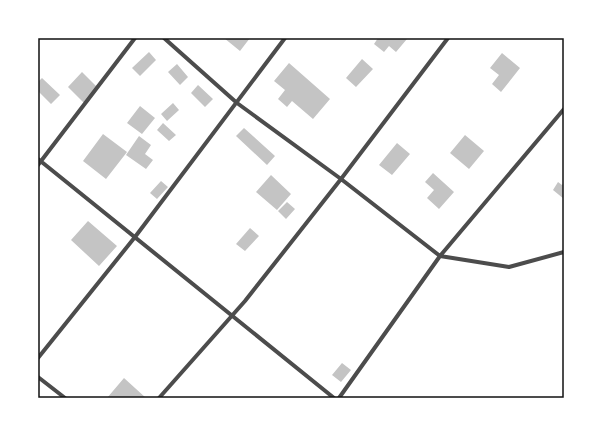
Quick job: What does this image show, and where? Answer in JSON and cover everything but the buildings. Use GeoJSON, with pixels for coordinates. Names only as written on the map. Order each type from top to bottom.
{"type":"FeatureCollection","features":[{"type":"Feature","properties":{"kind":"street"},"geometry":{"type":"LineString","coordinates":[[135,38],[39,162],[135,237],[334,398]]}},
{"type":"Feature","properties":{"kind":"street"},"geometry":{"type":"LineString","coordinates":[[164,38],[237,103],[341,179],[440,256],[509,267],[564,252]]}},
{"type":"Feature","properties":{"kind":"street"},"geometry":{"type":"LineString","coordinates":[[38,358],[135,237],[285,38]]}},
{"type":"Feature","properties":{"kind":"street"},"geometry":{"type":"LineString","coordinates":[[159,398],[245,301],[341,179],[448,38]]}},
{"type":"Feature","properties":{"kind":"street"},"geometry":{"type":"LineString","coordinates":[[340,398],[440,256],[564,109]]}},
{"type":"Feature","properties":{"kind":"street"},"geometry":{"type":"LineString","coordinates":[[38,377],[64,398]]}}]}
